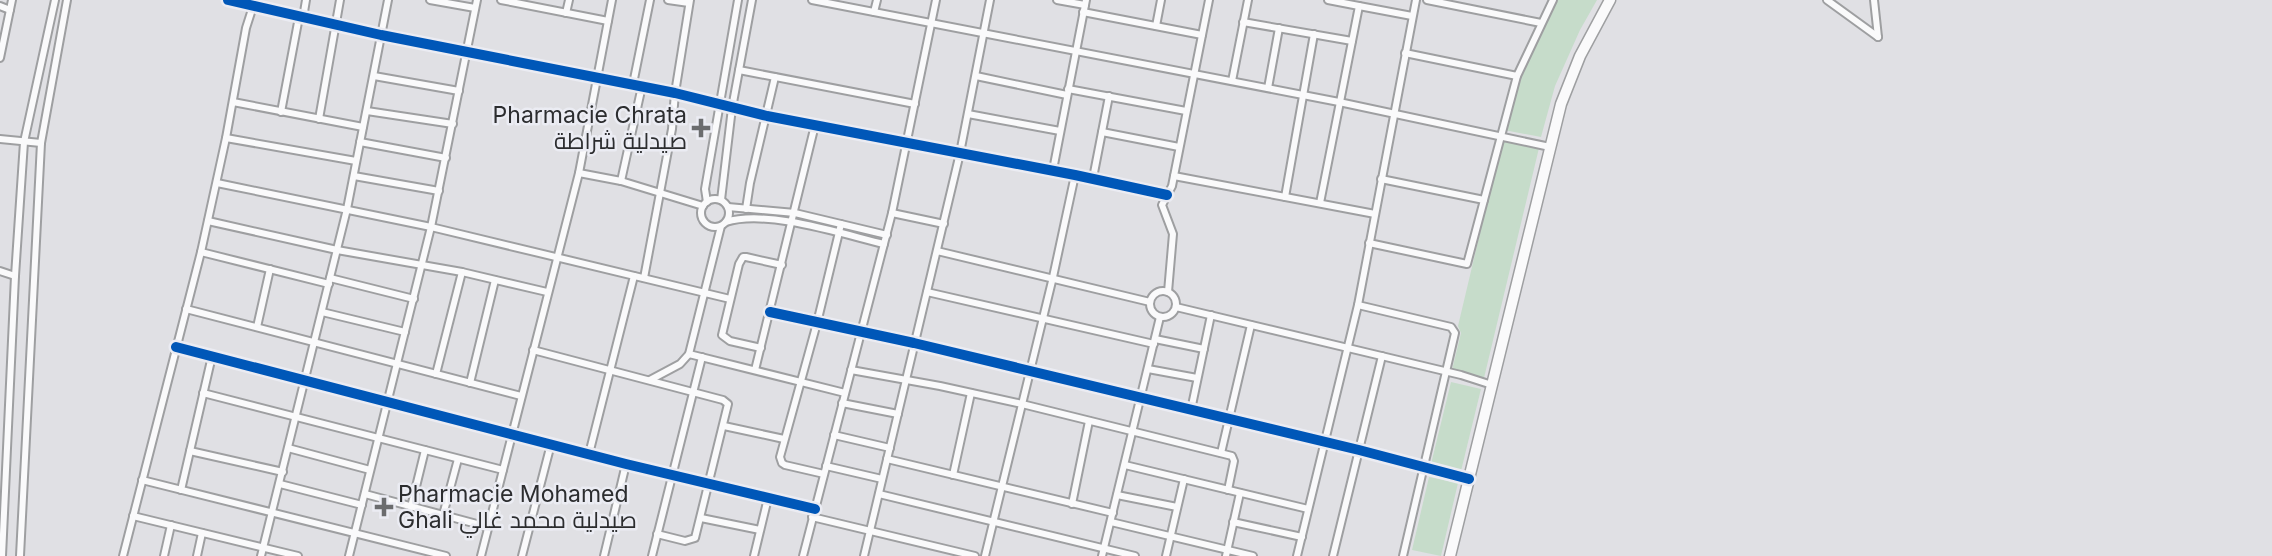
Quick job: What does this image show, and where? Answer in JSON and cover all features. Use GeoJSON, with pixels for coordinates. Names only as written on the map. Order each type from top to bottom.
{"type":"FeatureCollection","features":[{"type":"Feature","properties":{"kind":"main road"},"geometry":{"type":"LineString","coordinates":[[1450,556],[1560,103],[1610,0]]}},
{"type":"Feature","properties":{"kind":"street"},"geometry":{"type":"LineString","coordinates":[[0,58],[12,0]]}},
{"type":"Feature","properties":{"kind":"street"},"geometry":{"type":"LineString","coordinates":[[2,556],[1,519],[24,142],[55,0]]}},
{"type":"Feature","properties":{"kind":"street"},"geometry":{"type":"LineString","coordinates":[[20,556],[41,143],[66,0]]}},
{"type":"Feature","properties":{"kind":"street"},"geometry":{"type":"LineString","coordinates":[[228,0],[381,35],[675,93],[767,116],[1053,170],[1167,195]]}},
{"type":"Feature","properties":{"kind":"street"},"geometry":{"type":"LineString","coordinates":[[281,112],[306,0]]}},
{"type":"Feature","properties":{"kind":"street"},"geometry":{"type":"LineString","coordinates":[[319,119],[340,0]]}},
{"type":"Feature","properties":{"kind":"street"},"geometry":{"type":"LineString","coordinates":[[261,556],[347,209],[388,0]]}},
{"type":"Feature","properties":{"kind":"street"},"geometry":{"type":"LineString","coordinates":[[349,556],[431,227],[476,4],[430,0]]}},
{"type":"Feature","properties":{"kind":"street"},"geometry":{"type":"LineString","coordinates":[[501,0],[534,3],[566,13],[608,21]]}},
{"type":"Feature","properties":{"kind":"street"},"geometry":{"type":"LineString","coordinates":[[566,13],[569,0]]}},
{"type":"Feature","properties":{"kind":"street"},"geometry":{"type":"LineString","coordinates":[[481,556],[592,118],[612,0]]}},
{"type":"Feature","properties":{"kind":"street"},"geometry":{"type":"LineString","coordinates":[[633,85],[650,0]]}},
{"type":"Feature","properties":{"kind":"street"},"geometry":{"type":"LineString","coordinates":[[644,278],[672,129],[689,2],[668,0]]}},
{"type":"Feature","properties":{"kind":"street"},"geometry":{"type":"LineString","coordinates":[[738,0],[705,189],[705,204],[701,213],[703,220],[708,225],[746,218],[793,223],[884,244]]}},
{"type":"Feature","properties":{"kind":"street"},"geometry":{"type":"LineString","coordinates":[[721,200],[732,108],[752,0]]}},
{"type":"Feature","properties":{"kind":"street"},"geometry":{"type":"LineString","coordinates":[[812,0],[1339,102],[1550,147]]}},
{"type":"Feature","properties":{"kind":"street"},"geometry":{"type":"LineString","coordinates":[[874,12],[877,0]]}},
{"type":"Feature","properties":{"kind":"street"},"geometry":{"type":"LineString","coordinates":[[803,556],[887,235],[936,0]]}},
{"type":"Feature","properties":{"kind":"street"},"geometry":{"type":"LineString","coordinates":[[863,556],[944,224],[990,0]]}},
{"type":"Feature","properties":{"kind":"street"},"geometry":{"type":"LineString","coordinates":[[1057,0],[1202,35]]}},
{"type":"Feature","properties":{"kind":"street"},"geometry":{"type":"LineString","coordinates":[[1156,26],[1161,0]]}},
{"type":"Feature","properties":{"kind":"street"},"geometry":{"type":"LineString","coordinates":[[1168,292],[1173,234],[1162,205],[1174,176],[1209,0]]}},
{"type":"Feature","properties":{"kind":"street"},"geometry":{"type":"LineString","coordinates":[[1232,81],[1248,0]]}},
{"type":"Feature","properties":{"kind":"street"},"geometry":{"type":"LineString","coordinates":[[1328,0],[1412,16]]}},
{"type":"Feature","properties":{"kind":"street"},"geometry":{"type":"LineString","coordinates":[[1297,556],[1358,306],[1416,0]]}},
{"type":"Feature","properties":{"kind":"street"},"geometry":{"type":"LineString","coordinates":[[1427,0],[1541,23]]}},
{"type":"Feature","properties":{"kind":"street"},"geometry":{"type":"LineString","coordinates":[[1369,243],[1467,264],[1517,76],[1553,0]]}},
{"type":"Feature","properties":{"kind":"street"},"geometry":{"type":"LineString","coordinates":[[1827,0],[1878,37],[1874,0]]}},
{"type":"Feature","properties":{"kind":"street"},"geometry":{"type":"LineString","coordinates":[[123,556],[201,252],[246,28],[254,4]]}},
{"type":"Feature","properties":{"kind":"street"},"geometry":{"type":"LineString","coordinates":[[0,6],[10,10]]}},
{"type":"Feature","properties":{"kind":"street"},"geometry":{"type":"LineString","coordinates":[[1053,170],[1084,6]]}},
{"type":"Feature","properties":{"kind":"street"},"geometry":{"type":"LineString","coordinates":[[1320,204],[1359,6]]}},
{"type":"Feature","properties":{"kind":"street"},"geometry":{"type":"LineString","coordinates":[[1243,22],[1352,41]]}},
{"type":"Feature","properties":{"kind":"street"},"geometry":{"type":"LineString","coordinates":[[1268,88],[1279,28]]}},
{"type":"Feature","properties":{"kind":"street"},"geometry":{"type":"LineString","coordinates":[[1285,197],[1314,34]]}},
{"type":"Feature","properties":{"kind":"street"},"geometry":{"type":"LineString","coordinates":[[1405,53],[1517,76]]}},
{"type":"Feature","properties":{"kind":"street"},"geometry":{"type":"LineString","coordinates":[[739,70],[915,104]]}},
{"type":"Feature","properties":{"kind":"street"},"geometry":{"type":"LineString","coordinates":[[374,76],[459,91]]}},
{"type":"Feature","properties":{"kind":"street"},"geometry":{"type":"LineString","coordinates":[[976,76],[1067,92],[1109,96],[1186,111]]}},
{"type":"Feature","properties":{"kind":"street"},"geometry":{"type":"LineString","coordinates":[[746,218],[750,183],[775,77]]}},
{"type":"Feature","properties":{"kind":"street"},"geometry":{"type":"LineString","coordinates":[[621,181],[642,86]]}},
{"type":"Feature","properties":{"kind":"street"},"geometry":{"type":"LineString","coordinates":[[1093,178],[1109,96]]}},
{"type":"Feature","properties":{"kind":"street"},"geometry":{"type":"LineString","coordinates":[[233,102],[363,127]]}},
{"type":"Feature","properties":{"kind":"street"},"geometry":{"type":"LineString","coordinates":[[367,111],[453,124]]}},
{"type":"Feature","properties":{"kind":"street"},"geometry":{"type":"LineString","coordinates":[[968,114],[1060,131]]}},
{"type":"Feature","properties":{"kind":"street"},"geometry":{"type":"LineString","coordinates":[[755,370],[816,125]]}},
{"type":"Feature","properties":{"kind":"street"},"geometry":{"type":"LineString","coordinates":[[1102,132],[1179,147]]}},
{"type":"Feature","properties":{"kind":"street"},"geometry":{"type":"LineString","coordinates":[[226,138],[356,161]]}},
{"type":"Feature","properties":{"kind":"street"},"geometry":{"type":"LineString","coordinates":[[0,139],[41,143]]}},
{"type":"Feature","properties":{"kind":"street"},"geometry":{"type":"LineString","coordinates":[[360,142],[446,158]]}},
{"type":"Feature","properties":{"kind":"street"},"geometry":{"type":"LineString","coordinates":[[579,173],[621,181],[705,204],[716,199],[728,207],[795,213],[887,235]]}},
{"type":"Feature","properties":{"kind":"street"},"geometry":{"type":"LineString","coordinates":[[985,556],[1076,175]]}},
{"type":"Feature","properties":{"kind":"street"},"geometry":{"type":"LineString","coordinates":[[354,176],[439,191]]}},
{"type":"Feature","properties":{"kind":"street"},"geometry":{"type":"LineString","coordinates":[[1174,176],[1375,214]]}},
{"type":"Feature","properties":{"kind":"street"},"geometry":{"type":"LineString","coordinates":[[1381,178],[1484,200]]}},
{"type":"Feature","properties":{"kind":"street"},"geometry":{"type":"LineString","coordinates":[[217,183],[431,227],[730,299]]}},
{"type":"Feature","properties":{"kind":"street"},"geometry":{"type":"LineString","coordinates":[[649,380],[680,364],[689,354],[723,224],[728,217],[728,207]]}},
{"type":"Feature","properties":{"kind":"street"},"geometry":{"type":"LineString","coordinates":[[892,213],[944,224]]}},
{"type":"Feature","properties":{"kind":"street"},"geometry":{"type":"LineString","coordinates":[[208,221],[337,250],[462,272],[547,292]]}},
{"type":"Feature","properties":{"kind":"street"},"geometry":{"type":"LineString","coordinates":[[824,474],[782,463],[780,457],[841,224]]}},
{"type":"Feature","properties":{"kind":"street"},"geometry":{"type":"LineString","coordinates":[[937,251],[1150,302]]}},
{"type":"Feature","properties":{"kind":"street"},"geometry":{"type":"LineString","coordinates":[[201,252],[414,299]]}},
{"type":"Feature","properties":{"kind":"street"},"geometry":{"type":"LineString","coordinates":[[761,348],[723,338],[722,331],[730,299],[743,257],[782,265]]}},
{"type":"Feature","properties":{"kind":"street"},"geometry":{"type":"LineString","coordinates":[[257,327],[270,269]]}},
{"type":"Feature","properties":{"kind":"street"},"geometry":{"type":"LineString","coordinates":[[0,271],[15,276]]}},
{"type":"Feature","properties":{"kind":"street"},"geometry":{"type":"LineString","coordinates":[[436,374],[462,272]]}},
{"type":"Feature","properties":{"kind":"street"},"geometry":{"type":"LineString","coordinates":[[589,454],[634,276]]}},
{"type":"Feature","properties":{"kind":"street"},"geometry":{"type":"LineString","coordinates":[[470,383],[495,279]]}},
{"type":"Feature","properties":{"kind":"street"},"geometry":{"type":"LineString","coordinates":[[927,292],[1154,342],[1204,349]]}},
{"type":"Feature","properties":{"kind":"street"},"geometry":{"type":"LineString","coordinates":[[1157,292],[1168,292],[1175,299],[1176,307],[1168,316],[1160,317],[1151,310],[1150,302],[1157,292]]}},
{"type":"Feature","properties":{"kind":"street"},"geometry":{"type":"LineString","coordinates":[[1358,306],[1453,329],[1455,335],[1403,556]]}},
{"type":"Feature","properties":{"kind":"street"},"geometry":{"type":"LineString","coordinates":[[1176,307],[1492,385]]}},
{"type":"Feature","properties":{"kind":"street"},"geometry":{"type":"LineString","coordinates":[[186,309],[521,396]]}},
{"type":"Feature","properties":{"kind":"street"},"geometry":{"type":"LineString","coordinates":[[322,312],[405,332]]}},
{"type":"Feature","properties":{"kind":"street"},"geometry":{"type":"LineString","coordinates":[[771,312],[1141,397],[1469,480]]}},
{"type":"Feature","properties":{"kind":"street"},"geometry":{"type":"LineString","coordinates":[[1191,410],[1211,315]]}},
{"type":"Feature","properties":{"kind":"street"},"geometry":{"type":"LineString","coordinates":[[1103,552],[1160,317]]}},
{"type":"Feature","properties":{"kind":"street"},"geometry":{"type":"LineString","coordinates":[[1222,453],[1251,325]]}},
{"type":"Feature","properties":{"kind":"street"},"geometry":{"type":"LineString","coordinates":[[176,347],[626,464],[815,509]]}},
{"type":"Feature","properties":{"kind":"street"},"geometry":{"type":"LineString","coordinates":[[533,350],[726,401],[729,407],[697,535],[693,540],[657,534]]}},
{"type":"Feature","properties":{"kind":"street"},"geometry":{"type":"LineString","coordinates":[[689,354],[845,393]]}},
{"type":"Feature","properties":{"kind":"street"},"geometry":{"type":"LineString","coordinates":[[181,489],[212,356]]}},
{"type":"Feature","properties":{"kind":"street"},"geometry":{"type":"LineString","coordinates":[[1333,556],[1382,356]]}},
{"type":"Feature","properties":{"kind":"street"},"geometry":{"type":"LineString","coordinates":[[652,556],[702,357]]}},
{"type":"Feature","properties":{"kind":"street"},"geometry":{"type":"LineString","coordinates":[[1148,369],[1197,379]]}},
{"type":"Feature","properties":{"kind":"street"},"geometry":{"type":"LineString","coordinates":[[851,370],[1023,404],[1222,453],[1234,459],[1228,490]]}},
{"type":"Feature","properties":{"kind":"street"},"geometry":{"type":"LineString","coordinates":[[203,393],[503,470]]}},
{"type":"Feature","properties":{"kind":"street"},"geometry":{"type":"LineString","coordinates":[[953,475],[971,393]]}},
{"type":"Feature","properties":{"kind":"street"},"geometry":{"type":"LineString","coordinates":[[842,403],[898,415]]}},
{"type":"Feature","properties":{"kind":"street"},"geometry":{"type":"LineString","coordinates":[[1072,504],[1089,421]]}},
{"type":"Feature","properties":{"kind":"street"},"geometry":{"type":"LineString","coordinates":[[724,426],[784,439]]}},
{"type":"Feature","properties":{"kind":"street"},"geometry":{"type":"LineString","coordinates":[[834,435],[890,448]]}},
{"type":"Feature","properties":{"kind":"street"},"geometry":{"type":"LineString","coordinates":[[522,556],[551,444]]}},
{"type":"Feature","properties":{"kind":"street"},"geometry":{"type":"LineString","coordinates":[[289,448],[370,470]]}},
{"type":"Feature","properties":{"kind":"street"},"geometry":{"type":"LineString","coordinates":[[411,506],[425,450]]}},
{"type":"Feature","properties":{"kind":"street"},"geometry":{"type":"LineString","coordinates":[[190,451],[283,472]]}},
{"type":"Feature","properties":{"kind":"street"},"geometry":{"type":"LineString","coordinates":[[443,515],[458,458]]}},
{"type":"Feature","properties":{"kind":"street"},"geometry":{"type":"LineString","coordinates":[[887,459],[1113,513]]}},
{"type":"Feature","properties":{"kind":"street"},"geometry":{"type":"LineString","coordinates":[[604,556],[626,464]]}},
{"type":"Feature","properties":{"kind":"street"},"geometry":{"type":"LineString","coordinates":[[1125,465],[1308,509]]}},
{"type":"Feature","properties":{"kind":"street"},"geometry":{"type":"LineString","coordinates":[[826,466],[882,479]]}},
{"type":"Feature","properties":{"kind":"street"},"geometry":{"type":"LineString","coordinates":[[1166,556],[1184,479]]}},
{"type":"Feature","properties":{"kind":"street"},"geometry":{"type":"LineString","coordinates":[[142,480],[446,556]]}},
{"type":"Feature","properties":{"kind":"street"},"geometry":{"type":"LineString","coordinates":[[280,484],[362,505]]}},
{"type":"Feature","properties":{"kind":"street"},"geometry":{"type":"LineString","coordinates":[[1226,553],[1240,493]]}},
{"type":"Feature","properties":{"kind":"street"},"geometry":{"type":"LineString","coordinates":[[365,494],[488,527]]}},
{"type":"Feature","properties":{"kind":"street"},"geometry":{"type":"LineString","coordinates":[[879,494],[1103,552],[1135,556]]}},
{"type":"Feature","properties":{"kind":"street"},"geometry":{"type":"LineString","coordinates":[[1117,495],[1177,507]]}},
{"type":"Feature","properties":{"kind":"street"},"geometry":{"type":"LineString","coordinates":[[754,556],[768,498]]}},
{"type":"Feature","properties":{"kind":"street"},"geometry":{"type":"LineString","coordinates":[[133,516],[298,556]]}},
{"type":"Feature","properties":{"kind":"street"},"geometry":{"type":"LineString","coordinates":[[812,517],[975,556]]}},
{"type":"Feature","properties":{"kind":"street"},"geometry":{"type":"LineString","coordinates":[[701,518],[760,530]]}},
{"type":"Feature","properties":{"kind":"street"},"geometry":{"type":"LineString","coordinates":[[1111,522],[1226,553],[1253,556]]}},
{"type":"Feature","properties":{"kind":"street"},"geometry":{"type":"LineString","coordinates":[[1233,522],[1302,537]]}},
{"type":"Feature","properties":{"kind":"street"},"geometry":{"type":"LineString","coordinates":[[164,556],[171,525]]}},
{"type":"Feature","properties":{"kind":"street"},"geometry":{"type":"LineString","coordinates":[[197,556],[202,533]]}},
{"type":"Feature","properties":{"kind":"green space"},"geometry":{"type":"Polygon","coordinates":[[[1557,0],[1597,0],[1580,30],[1555,86],[1541,137],[1504,130],[1527,64],[1557,0]]]}},
{"type":"Feature","properties":{"kind":"green space"},"geometry":{"type":"Polygon","coordinates":[[[1502,140],[1539,148],[1484,378],[1452,370],[1461,333],[1458,326],[1502,140]]]}},
{"type":"Feature","properties":{"kind":"green space"},"geometry":{"type":"Polygon","coordinates":[[[1451,382],[1481,389],[1461,471],[1431,464],[1451,382]]]}},
{"type":"Feature","properties":{"kind":"green space"},"geometry":{"type":"Polygon","coordinates":[[[1429,477],[1458,483],[1441,556],[1412,550],[1429,477]]]}},
{"type":"Feature","properties":{"kind":"cycle path"},"geometry":{"type":"LineString","coordinates":[[228,0],[381,35],[675,93],[767,116],[1167,195]]}},
{"type":"Feature","properties":{"kind":"cycle path"},"geometry":{"type":"LineString","coordinates":[[770,312],[914,343],[1469,479]]}},
{"type":"Feature","properties":{"kind":"cycle path"},"geometry":{"type":"LineString","coordinates":[[176,347],[626,464],[815,509]]}},
{"type":"Feature","properties":{"kind":"place","name":"Pharmacie Chrata صيدلية شراطة"},"geometry":{"type":"Point","coordinates":[701,128]}},
{"type":"Feature","properties":{"kind":"place","name":"Pharmacie Mohamed Ghali صيدلية محمد غالي"},"geometry":{"type":"Point","coordinates":[384,507]}}]}
